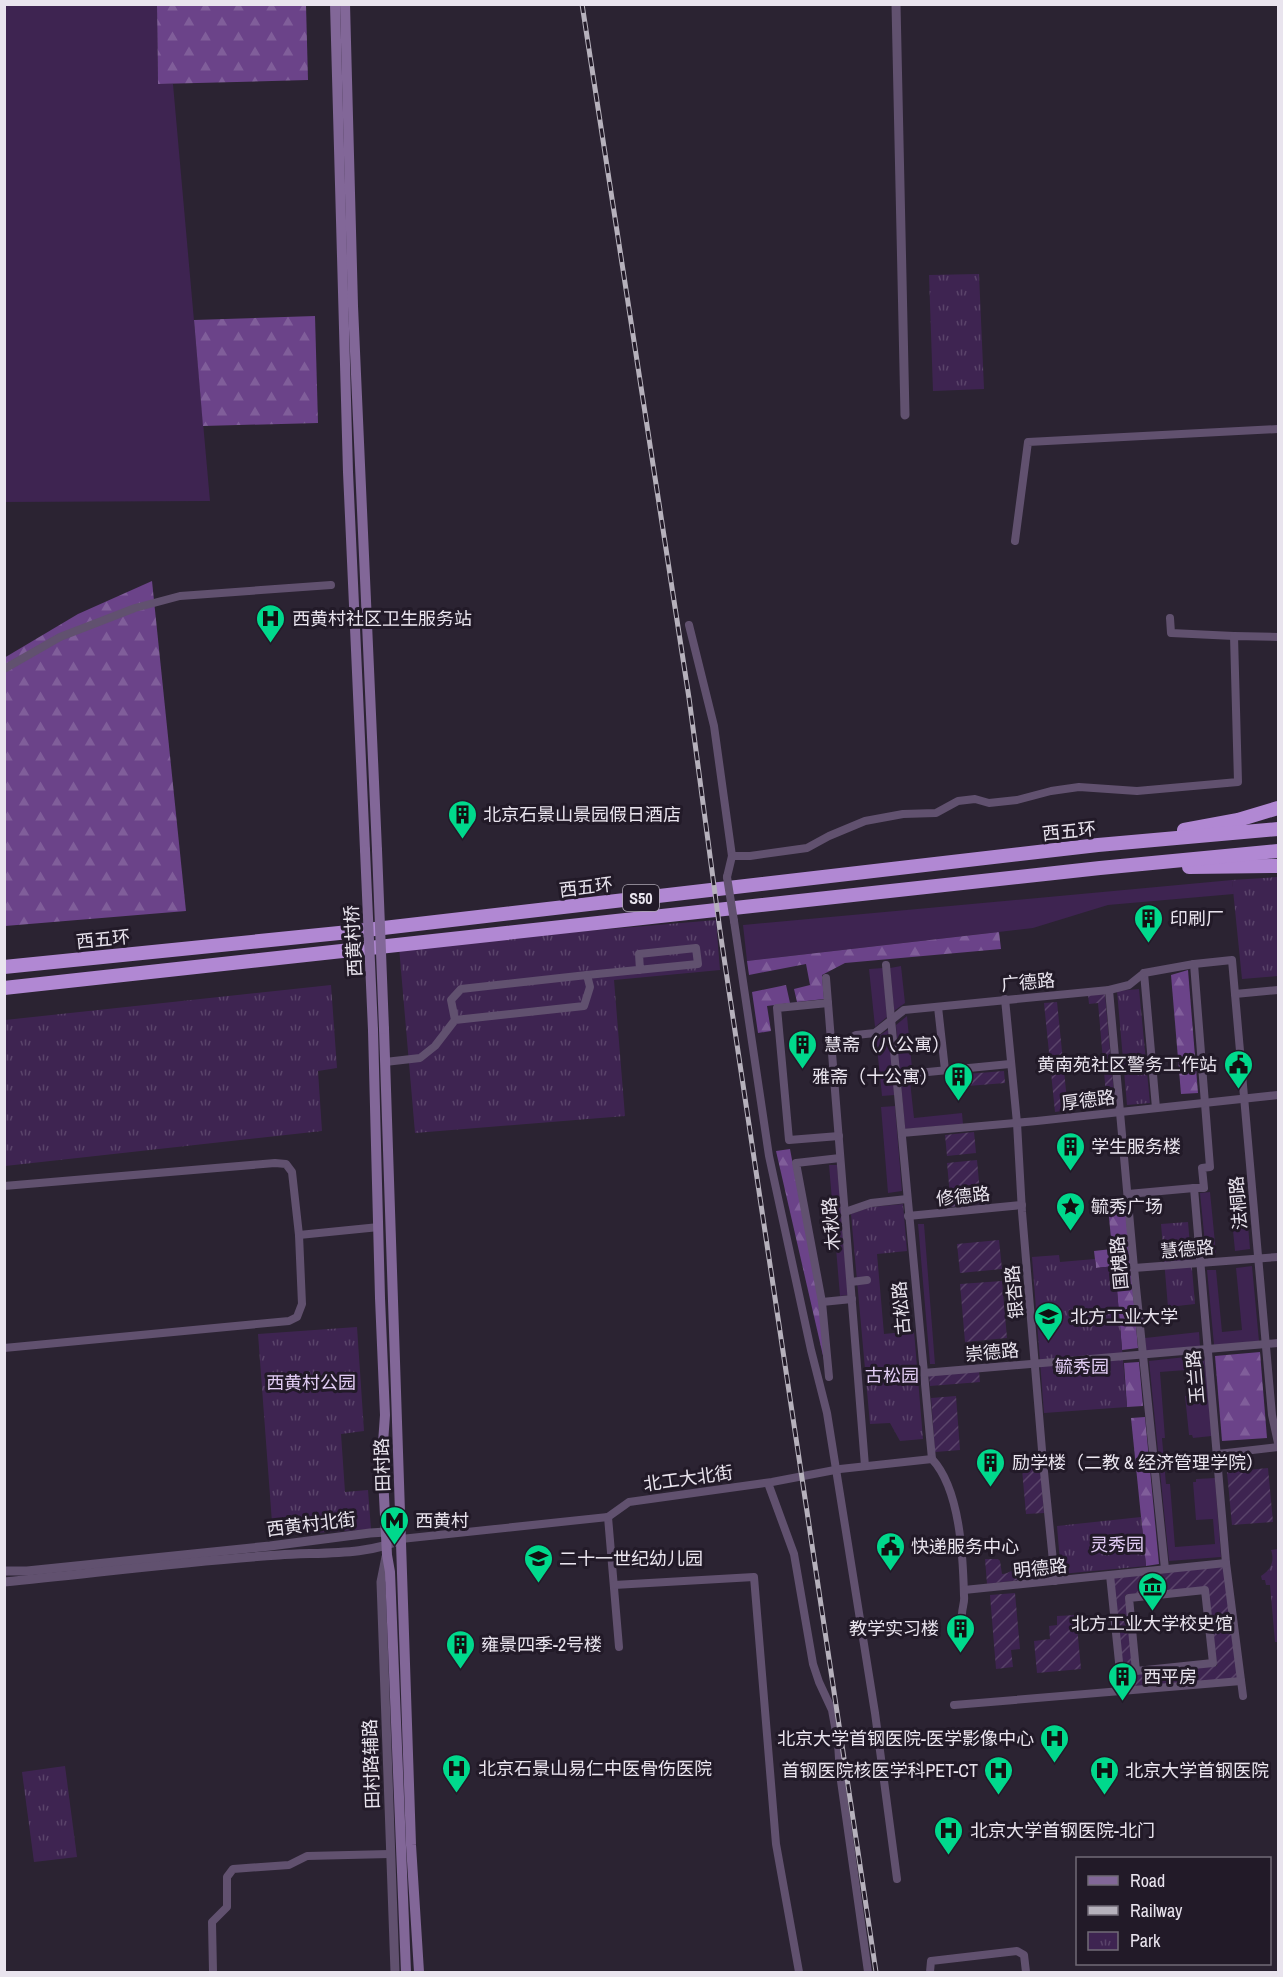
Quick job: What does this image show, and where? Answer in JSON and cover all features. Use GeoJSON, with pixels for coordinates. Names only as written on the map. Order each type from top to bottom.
{"type":"FeatureCollection","features":[{"type":"Feature","properties":{"kind":"highway"},"geometry":{"type":"LineString","coordinates":[[1098,846],[1238,820],[1278,807]]}},
{"type":"Feature","properties":{"kind":"highway","name":"西五环"},"geometry":{"type":"LineString","coordinates":[[4,968],[349,932],[1098,846],[1278,830]]}},
{"type":"Feature","properties":{"kind":"highway","name":"西五环"},"geometry":{"type":"LineString","coordinates":[[4,988],[1100,868],[1278,851]]}},
{"type":"Feature","properties":{"kind":"highway"},"geometry":{"type":"LineString","coordinates":[[1100,868],[1278,866]]}},
{"type":"Feature","properties":{"kind":"main road"},"geometry":{"type":"LineString","coordinates":[[334,4],[348,472],[371,850]]}},
{"type":"Feature","properties":{"kind":"main road"},"geometry":{"type":"LineString","coordinates":[[345,4],[371,850]]}},
{"type":"Feature","properties":{"kind":"main road","name":"西黄村桥"},"geometry":{"type":"LineString","coordinates":[[371,850],[378,1029]]}},
{"type":"Feature","properties":{"kind":"main road","name":"田村路"},"geometry":{"type":"LineString","coordinates":[[378,1029],[385,1062],[411,1845],[419,1972]]}},
{"type":"Feature","properties":{"kind":"main road","name":"田村路"},"geometry":{"type":"LineString","coordinates":[[378,1029],[379,1227],[386,1415],[382,1457],[390,1572],[398,1898],[406,1972]]}},
{"type":"Feature","properties":{"kind":"street"},"geometry":{"type":"LineString","coordinates":[[896,4],[905,415]]}},
{"type":"Feature","properties":{"kind":"street"},"geometry":{"type":"LineString","coordinates":[[1015,541],[1028,442],[1278,429]]}},
{"type":"Feature","properties":{"kind":"street"},"geometry":{"type":"LineString","coordinates":[[4,669],[60,637],[135,608],[180,596],[331,585]]}},
{"type":"Feature","properties":{"kind":"street"},"geometry":{"type":"LineString","coordinates":[[1170,618],[1171,633],[1278,637]]}},
{"type":"Feature","properties":{"kind":"street"},"geometry":{"type":"LineString","coordinates":[[689,626],[714,726],[732,856],[727,877],[769,1156],[838,1470],[875,1713],[897,1879]]}},
{"type":"Feature","properties":{"kind":"street"},"geometry":{"type":"LineString","coordinates":[[732,856],[750,856],[807,848],[865,821],[903,814],[936,813],[958,801],[975,799],[989,803],[1017,800],[1050,790],[1079,787],[1137,791],[1238,782],[1234,636]]}},
{"type":"Feature","properties":{"kind":"street"},"geometry":{"type":"LineString","coordinates":[[455,1020],[451,1000],[460,989],[698,964],[696,948],[639,954],[640,970]]}},
{"type":"Feature","properties":{"kind":"street","name":"广德路"},"geometry":{"type":"LineString","coordinates":[[832,1048],[856,1035],[875,1033],[904,1010],[1109,990],[1129,985],[1144,973],[1232,960]]}},
{"type":"Feature","properties":{"kind":"street","name":"法桐路"},"geometry":{"type":"LineString","coordinates":[[1232,960],[1266,1345],[1278,1445]]}},
{"type":"Feature","properties":{"kind":"street","name":"玉兰路"},"geometry":{"type":"LineString","coordinates":[[1194,964],[1210,1167],[1203,1168],[1204,1188],[1194,1188],[1226,1563],[1243,1696]]}},
{"type":"Feature","properties":{"kind":"street","name":"古松路"},"geometry":{"type":"LineString","coordinates":[[886,965],[922,1373],[932,1459],[943,1474],[957,1521],[964,1590],[962,1614],[964,1642]]}},
{"type":"Feature","properties":{"kind":"street"},"geometry":{"type":"LineString","coordinates":[[1144,973],[1156,1108]]}},
{"type":"Feature","properties":{"kind":"street"},"geometry":{"type":"LineString","coordinates":[[385,1062],[420,1058],[435,1046],[455,1020],[584,1006],[590,987],[587,975]]}},
{"type":"Feature","properties":{"kind":"street","name":"木秋路"},"geometry":{"type":"LineString","coordinates":[[826,978],[865,1466]]}},
{"type":"Feature","properties":{"kind":"street","name":"国槐路"},"geometry":{"type":"LineString","coordinates":[[1109,990],[1134,1268],[1165,1569]]}},
{"type":"Feature","properties":{"kind":"street"},"geometry":{"type":"LineString","coordinates":[[1235,994],[1278,990]]}},
{"type":"Feature","properties":{"kind":"street","name":"银杏路"},"geometry":{"type":"LineString","coordinates":[[1005,999],[1055,1581]]}},
{"type":"Feature","properties":{"kind":"street"},"geometry":{"type":"LineString","coordinates":[[828,1003],[777,1008],[789,1140],[839,1136]]}},
{"type":"Feature","properties":{"kind":"street"},"geometry":{"type":"LineString","coordinates":[[938,1007],[945,1070]]}},
{"type":"Feature","properties":{"kind":"street"},"geometry":{"type":"LineString","coordinates":[[897,1076],[1010,1064]]}},
{"type":"Feature","properties":{"kind":"street","name":"厚德路"},"geometry":{"type":"LineString","coordinates":[[902,1133],[1278,1095]]}},
{"type":"Feature","properties":{"kind":"street"},"geometry":{"type":"LineString","coordinates":[[829,1377],[822,1302],[796,1163],[840,1158]]}},
{"type":"Feature","properties":{"kind":"street"},"geometry":{"type":"LineString","coordinates":[[4,1186],[275,1163],[286,1164],[292,1172],[299,1235],[302,1304],[294,1320],[4,1348]]}},
{"type":"Feature","properties":{"kind":"street"},"geometry":{"type":"LineString","coordinates":[[1128,1194],[1194,1188]]}},
{"type":"Feature","properties":{"kind":"street"},"geometry":{"type":"LineString","coordinates":[[845,1212],[871,1203],[907,1199]]}},
{"type":"Feature","properties":{"kind":"street","name":"修德路"},"geometry":{"type":"LineString","coordinates":[[908,1216],[1022,1205]]}},
{"type":"Feature","properties":{"kind":"street"},"geometry":{"type":"LineString","coordinates":[[299,1235],[379,1227]]}},
{"type":"Feature","properties":{"kind":"street","name":"慧德路"},"geometry":{"type":"LineString","coordinates":[[1134,1268],[1278,1257]]}},
{"type":"Feature","properties":{"kind":"street"},"geometry":{"type":"LineString","coordinates":[[851,1282],[867,1280]]}},
{"type":"Feature","properties":{"kind":"street"},"geometry":{"type":"LineString","coordinates":[[822,1302],[852,1299]]}},
{"type":"Feature","properties":{"kind":"street","name":"崇德路"},"geometry":{"type":"LineString","coordinates":[[922,1373],[1278,1344]]}},
{"type":"Feature","properties":{"kind":"street"},"geometry":{"type":"LineString","coordinates":[[1218,1454],[1278,1445]]}},
{"type":"Feature","properties":{"kind":"street","name":"北工大北街"},"geometry":{"type":"LineString","coordinates":[[401,1539],[608,1517],[629,1502],[768,1483],[865,1466],[932,1459]]}},
{"type":"Feature","properties":{"kind":"street"},"geometry":{"type":"LineString","coordinates":[[768,1483],[794,1554],[813,1664],[832,1710],[868,1972]]}},
{"type":"Feature","properties":{"kind":"street"},"geometry":{"type":"LineString","coordinates":[[608,1517],[619,1647]]}},
{"type":"Feature","properties":{"kind":"street"},"geometry":{"type":"LineString","coordinates":[[386,1532],[401,1539]]}},
{"type":"Feature","properties":{"kind":"street","name":"西黄村北街"},"geometry":{"type":"LineString","coordinates":[[4,1571],[27,1571],[386,1532]]}},
{"type":"Feature","properties":{"kind":"street","name":"西黄村北街"},"geometry":{"type":"LineString","coordinates":[[4,1582],[279,1555],[387,1551],[401,1539]]}},
{"type":"Feature","properties":{"kind":"street","name":"田村路辅路"},"geometry":{"type":"LineString","coordinates":[[387,1551],[381,1582],[390,1854],[398,1898],[395,1972]]}},
{"type":"Feature","properties":{"kind":"street","name":"明德路"},"geometry":{"type":"LineString","coordinates":[[964,1590],[1226,1563]]}},
{"type":"Feature","properties":{"kind":"street"},"geometry":{"type":"LineString","coordinates":[[1152,1571],[1155,1595]]}},
{"type":"Feature","properties":{"kind":"street"},"geometry":{"type":"LineString","coordinates":[[1110,1575],[1122,1691]]}},
{"type":"Feature","properties":{"kind":"street"},"geometry":{"type":"LineString","coordinates":[[614,1586],[754,1576],[776,1844],[799,1972]]}},
{"type":"Feature","properties":{"kind":"street"},"geometry":{"type":"LineString","coordinates":[[1205,1590],[1213,1663],[1136,1671],[1129,1598],[1155,1595],[1205,1590]]}},
{"type":"Feature","properties":{"kind":"street"},"geometry":{"type":"LineString","coordinates":[[954,1705],[1241,1681]]}},
{"type":"Feature","properties":{"kind":"street"},"geometry":{"type":"LineString","coordinates":[[213,1972],[212,1922],[227,1907],[227,1877],[233,1869],[289,1864],[307,1856],[390,1854]]}},
{"type":"Feature","properties":{"kind":"street"},"geometry":{"type":"LineString","coordinates":[[930,1972],[931,1961],[1017,1951],[1024,1955],[1026,1972]]}},
{"type":"Feature","properties":{"kind":"green space"},"geometry":{"type":"Polygon","coordinates":[[[4,5],[157,5],[158,84],[173,84],[210,501],[5,502],[4,5]]]}},
{"type":"Feature","properties":{"kind":"green space"},"geometry":{"type":"Polygon","coordinates":[[[157,5],[306,5],[308,80],[158,84],[157,5]]]}},
{"type":"Feature","properties":{"kind":"green space"},"geometry":{"type":"Polygon","coordinates":[[[979,274],[984,389],[933,391],[929,275],[979,274]]]}},
{"type":"Feature","properties":{"kind":"green space"},"geometry":{"type":"Polygon","coordinates":[[[315,316],[318,423],[203,426],[194,320],[315,316]]]}},
{"type":"Feature","properties":{"kind":"green space"},"geometry":{"type":"Polygon","coordinates":[[[152,581],[186,911],[5,926],[4,658],[78,614],[152,581]]]}},
{"type":"Feature","properties":{"kind":"green space"},"geometry":{"type":"Polygon","coordinates":[[[1278,877],[1278,976],[1242,979],[1232,880],[1278,877]]]}},
{"type":"Feature","properties":{"kind":"green space"},"geometry":{"type":"Polygon","coordinates":[[[1232,880],[1234,894],[1108,905],[1033,928],[747,961],[743,925],[1232,880]]]}},
{"type":"Feature","properties":{"kind":"green space"},"geometry":{"type":"Polygon","coordinates":[[[716,920],[720,970],[614,980],[625,1116],[415,1133],[399,947],[716,920]]]}},
{"type":"Feature","properties":{"kind":"green space"},"geometry":{"type":"Polygon","coordinates":[[[999,932],[1001,949],[845,963],[822,975],[824,999],[797,1002],[794,989],[810,985],[806,964],[749,975],[747,961],[999,932]]]}},
{"type":"Feature","properties":{"kind":"green space"},"geometry":{"type":"Polygon","coordinates":[[[901,966],[905,1003],[894,1011],[890,968],[901,966]]]}},
{"type":"Feature","properties":{"kind":"green space"},"geometry":{"type":"Polygon","coordinates":[[[883,968],[887,1017],[875,1027],[869,969],[883,968]]]}},
{"type":"Feature","properties":{"kind":"green space"},"geometry":{"type":"Polygon","coordinates":[[[1188,970],[1198,1093],[1181,1094],[1171,975],[1188,970]]]}},
{"type":"Feature","properties":{"kind":"green space"},"geometry":{"type":"Polygon","coordinates":[[[331,985],[337,1068],[318,1071],[322,1131],[5,1166],[5,1020],[331,985]]]}},
{"type":"Feature","properties":{"kind":"green space"},"geometry":{"type":"Polygon","coordinates":[[[786,985],[790,1003],[767,1006],[771,1031],[758,1033],[752,992],[786,985]]]}},
{"type":"Feature","properties":{"kind":"green space"},"geometry":{"type":"Polygon","coordinates":[[[1139,989],[1150,1103],[1127,1105],[1117,991],[1139,989]]]}},
{"type":"Feature","properties":{"kind":"green space"},"geometry":{"type":"Polygon","coordinates":[[[1105,994],[1115,1105],[1107,1106],[1098,1003],[1089,1004],[1088,995],[1105,994]]]}},
{"type":"Feature","properties":{"kind":"green space"},"geometry":{"type":"Polygon","coordinates":[[[1057,1002],[1068,1110],[1055,1112],[1044,1003],[1057,1002]]]}},
{"type":"Feature","properties":{"kind":"green space"},"geometry":{"type":"Polygon","coordinates":[[[907,1016],[912,1068],[899,1069],[896,1025],[907,1016]]]}},
{"type":"Feature","properties":{"kind":"green space"},"geometry":{"type":"Polygon","coordinates":[[[889,1029],[895,1095],[882,1096],[876,1038],[889,1029]]]}},
{"type":"Feature","properties":{"kind":"green space"},"geometry":{"type":"Polygon","coordinates":[[[1004,1071],[1005,1083],[968,1086],[967,1074],[1004,1071]]]}},
{"type":"Feature","properties":{"kind":"green space"},"geometry":{"type":"Polygon","coordinates":[[[910,1081],[914,1118],[962,1113],[963,1124],[905,1129],[901,1083],[910,1081]]]}},
{"type":"Feature","properties":{"kind":"green space"},"geometry":{"type":"Polygon","coordinates":[[[895,1106],[902,1191],[888,1193],[881,1107],[895,1106]]]}},
{"type":"Feature","properties":{"kind":"green space"},"geometry":{"type":"Polygon","coordinates":[[[974,1132],[976,1153],[947,1156],[945,1135],[974,1132]]]}},
{"type":"Feature","properties":{"kind":"green space"},"geometry":{"type":"Polygon","coordinates":[[[790,1149],[819,1302],[827,1373],[776,1151],[790,1149]]]}},
{"type":"Feature","properties":{"kind":"green space"},"geometry":{"type":"Polygon","coordinates":[[[977,1160],[981,1204],[951,1207],[947,1163],[977,1160]]]}},
{"type":"Feature","properties":{"kind":"green space"},"geometry":{"type":"Polygon","coordinates":[[[829,1165],[837,1165],[848,1295],[840,1296],[829,1165]]]}},
{"type":"Feature","properties":{"kind":"green space"},"geometry":{"type":"Polygon","coordinates":[[[1245,1189],[1250,1249],[1235,1251],[1229,1190],[1245,1189]]]}},
{"type":"Feature","properties":{"kind":"green space"},"geometry":{"type":"Polygon","coordinates":[[[1210,1192],[1216,1253],[1206,1254],[1200,1193],[1210,1192]]]}},
{"type":"Feature","properties":{"kind":"green space","name":"古松园"},"geometry":{"type":"Polygon","coordinates":[[[903,1204],[907,1251],[877,1254],[884,1334],[914,1331],[923,1439],[900,1441],[890,1423],[870,1424],[851,1214],[871,1207],[903,1204]]]}},
{"type":"Feature","properties":{"kind":"green space"},"geometry":{"type":"Polygon","coordinates":[[[1125,1205],[1138,1348],[1122,1350],[1115,1266],[1096,1268],[1094,1251],[1112,1249],[1108,1207],[1125,1205]]]}},
{"type":"Feature","properties":{"kind":"green space"},"geometry":{"type":"Polygon","coordinates":[[[1188,1222],[1195,1304],[1168,1307],[1161,1224],[1188,1222]]]}},
{"type":"Feature","properties":{"kind":"green space"},"geometry":{"type":"Polygon","coordinates":[[[918,1224],[924,1224],[935,1364],[930,1364],[918,1224]]]}},
{"type":"Feature","properties":{"kind":"green space"},"geometry":{"type":"Polygon","coordinates":[[[999,1240],[1002,1269],[960,1273],[957,1244],[999,1240]]]}},
{"type":"Feature","properties":{"kind":"green space","name":"毓秀园"},"geometry":{"type":"Polygon","coordinates":[[[1059,1255],[1060,1262],[1095,1259],[1096,1268],[1115,1266],[1127,1407],[1044,1413],[1032,1257],[1059,1255]]]}},
{"type":"Feature","properties":{"kind":"green space"},"geometry":{"type":"Polygon","coordinates":[[[1252,1266],[1259,1341],[1214,1345],[1207,1270],[1216,1270],[1222,1332],[1242,1330],[1236,1268],[1252,1266]]]}},
{"type":"Feature","properties":{"kind":"green space"},"geometry":{"type":"Polygon","coordinates":[[[1002,1281],[1007,1338],[965,1342],[960,1284],[1002,1281]]]}},
{"type":"Feature","properties":{"kind":"green space","name":"西黄村公园"},"geometry":{"type":"Polygon","coordinates":[[[357,1327],[364,1431],[341,1434],[345,1492],[368,1490],[371,1529],[273,1536],[258,1334],[357,1327]]]}},
{"type":"Feature","properties":{"kind":"green space"},"geometry":{"type":"Polygon","coordinates":[[[1199,1332],[1200,1346],[1146,1351],[1145,1338],[1199,1332]]]}},
{"type":"Feature","properties":{"kind":"green space"},"geometry":{"type":"Polygon","coordinates":[[[1260,1352],[1267,1438],[1222,1441],[1215,1356],[1260,1352]]]}},
{"type":"Feature","properties":{"kind":"green space"},"geometry":{"type":"Polygon","coordinates":[[[1204,1355],[1212,1436],[1193,1438],[1189,1435],[1185,1396],[1202,1394],[1199,1369],[1160,1372],[1165,1438],[1162,1438],[1166,1484],[1170,1484],[1175,1547],[1215,1544],[1213,1519],[1196,1520],[1193,1482],[1196,1482],[1196,1479],[1215,1478],[1221,1557],[1169,1561],[1149,1361],[1204,1355]]]}},
{"type":"Feature","properties":{"kind":"green space"},"geometry":{"type":"Polygon","coordinates":[[[1139,1362],[1143,1406],[1127,1407],[1124,1363],[1139,1362]]]}},
{"type":"Feature","properties":{"kind":"green space"},"geometry":{"type":"Polygon","coordinates":[[[979,1371],[980,1382],[930,1386],[929,1376],[979,1371]]]}},
{"type":"Feature","properties":{"kind":"green space"},"geometry":{"type":"Polygon","coordinates":[[[956,1396],[960,1450],[935,1452],[931,1398],[956,1396]]]}},
{"type":"Feature","properties":{"kind":"green space"},"geometry":{"type":"Polygon","coordinates":[[[1145,1417],[1159,1564],[1146,1566],[1131,1418],[1145,1417]]]}},
{"type":"Feature","properties":{"kind":"green space"},"geometry":{"type":"Polygon","coordinates":[[[1040,1467],[1044,1513],[1026,1514],[1022,1469],[1040,1467]]]}},
{"type":"Feature","properties":{"kind":"green space"},"geometry":{"type":"Polygon","coordinates":[[[1268,1468],[1273,1522],[1232,1525],[1227,1472],[1268,1468]]]}},
{"type":"Feature","properties":{"kind":"green space","name":"灵秀园"},"geometry":{"type":"Polygon","coordinates":[[[1141,1517],[1146,1566],[1061,1574],[1057,1526],[1141,1517]]]}},
{"type":"Feature","properties":{"kind":"green space"},"geometry":{"type":"Polygon","coordinates":[[[1278,1549],[1278,1642],[1275,1642],[1270,1585],[1266,1585],[1261,1576],[1271,1565],[1273,1558],[1271,1550],[1278,1549]]]}},
{"type":"Feature","properties":{"kind":"green space"},"geometry":{"type":"Polygon","coordinates":[[[985,1559],[998,1559],[1002,1574],[1027,1562],[1039,1564],[1040,1573],[1020,1580],[987,1584],[985,1559]]]}},
{"type":"Feature","properties":{"kind":"green space"},"geometry":{"type":"Polygon","coordinates":[[[1224,1566],[1238,1679],[1124,1688],[1113,1578],[1145,1575],[1147,1592],[1125,1595],[1134,1674],[1217,1666],[1208,1587],[1159,1591],[1157,1574],[1224,1566]]]}},
{"type":"Feature","properties":{"kind":"green space"},"geometry":{"type":"Polygon","coordinates":[[[1015,1593],[1020,1649],[1011,1650],[1013,1667],[996,1669],[990,1595],[1015,1593]]]}},
{"type":"Feature","properties":{"kind":"green space"},"geometry":{"type":"Polygon","coordinates":[[[1076,1615],[1081,1669],[1037,1673],[1034,1641],[1050,1639],[1049,1626],[1057,1625],[1057,1616],[1076,1615]]]}},
{"type":"Feature","properties":{"kind":"green space"},"geometry":{"type":"Polygon","coordinates":[[[65,1766],[77,1857],[34,1862],[22,1772],[65,1766]]]}},
{"type":"Feature","properties":{"kind":"railway"},"geometry":{"type":"LineString","coordinates":[[582,4],[689,698],[720,931],[876,1972]]}},
{"type":"Feature","properties":{"kind":"place","name":"西黄村社区卫生服务站"},"geometry":{"type":"Point","coordinates":[271,644]}},
{"type":"Feature","properties":{"kind":"place","name":"北京石景山景园假日酒店"},"geometry":{"type":"Point","coordinates":[462,840]}},
{"type":"Feature","properties":{"kind":"place","name":"印刷厂"},"geometry":{"type":"Point","coordinates":[1149,944]}},
{"type":"Feature","properties":{"kind":"place","name":"慧斋（八公寓）"},"geometry":{"type":"Point","coordinates":[803,1070]}},
{"type":"Feature","properties":{"kind":"place","name":"黄南苑社区警务工作站"},"geometry":{"type":"Point","coordinates":[1238,1090]}},
{"type":"Feature","properties":{"kind":"place","name":"雅斋（十公寓）"},"geometry":{"type":"Point","coordinates":[959,1102]}},
{"type":"Feature","properties":{"kind":"place","name":"学生服务楼"},"geometry":{"type":"Point","coordinates":[1070,1172]}},
{"type":"Feature","properties":{"kind":"place","name":"毓秀广场"},"geometry":{"type":"Point","coordinates":[1070,1232]}},
{"type":"Feature","properties":{"kind":"place","name":"北方工业大学"},"geometry":{"type":"Point","coordinates":[1049,1342]}},
{"type":"Feature","properties":{"kind":"place","name":"励学楼（二教 & 经济管理学院）"},"geometry":{"type":"Point","coordinates":[991,1488]}},
{"type":"Feature","properties":{"kind":"place","name":"西黄村"},"geometry":{"type":"Point","coordinates":[394,1546]}},
{"type":"Feature","properties":{"kind":"place","name":"快递服务中心"},"geometry":{"type":"Point","coordinates":[890,1572]}},
{"type":"Feature","properties":{"kind":"place","name":"二十一世纪幼儿园"},"geometry":{"type":"Point","coordinates":[538,1584]}},
{"type":"Feature","properties":{"kind":"place","name":"北方工业大学校史馆"},"geometry":{"type":"Point","coordinates":[1152,1612]}},
{"type":"Feature","properties":{"kind":"place","name":"教学实习楼"},"geometry":{"type":"Point","coordinates":[960,1654]}},
{"type":"Feature","properties":{"kind":"place","name":"雍景四季-2号楼"},"geometry":{"type":"Point","coordinates":[460,1670]}},
{"type":"Feature","properties":{"kind":"place","name":"西平房"},"geometry":{"type":"Point","coordinates":[1122,1702]}},
{"type":"Feature","properties":{"kind":"place","name":"北京大学首钢医院-医学影像中心"},"geometry":{"type":"Point","coordinates":[1055,1764]}},
{"type":"Feature","properties":{"kind":"place","name":"北京石景山易仁中医骨伤医院"},"geometry":{"type":"Point","coordinates":[457,1794]}},
{"type":"Feature","properties":{"kind":"place","name":"首钢医院核医学科PET-CT"},"geometry":{"type":"Point","coordinates":[999,1796]}},
{"type":"Feature","properties":{"kind":"place","name":"北京大学首钢医院"},"geometry":{"type":"Point","coordinates":[1104,1796]}},
{"type":"Feature","properties":{"kind":"place","name":"北京大学首钢医院-北门"},"geometry":{"type":"Point","coordinates":[949,1856]}}]}
